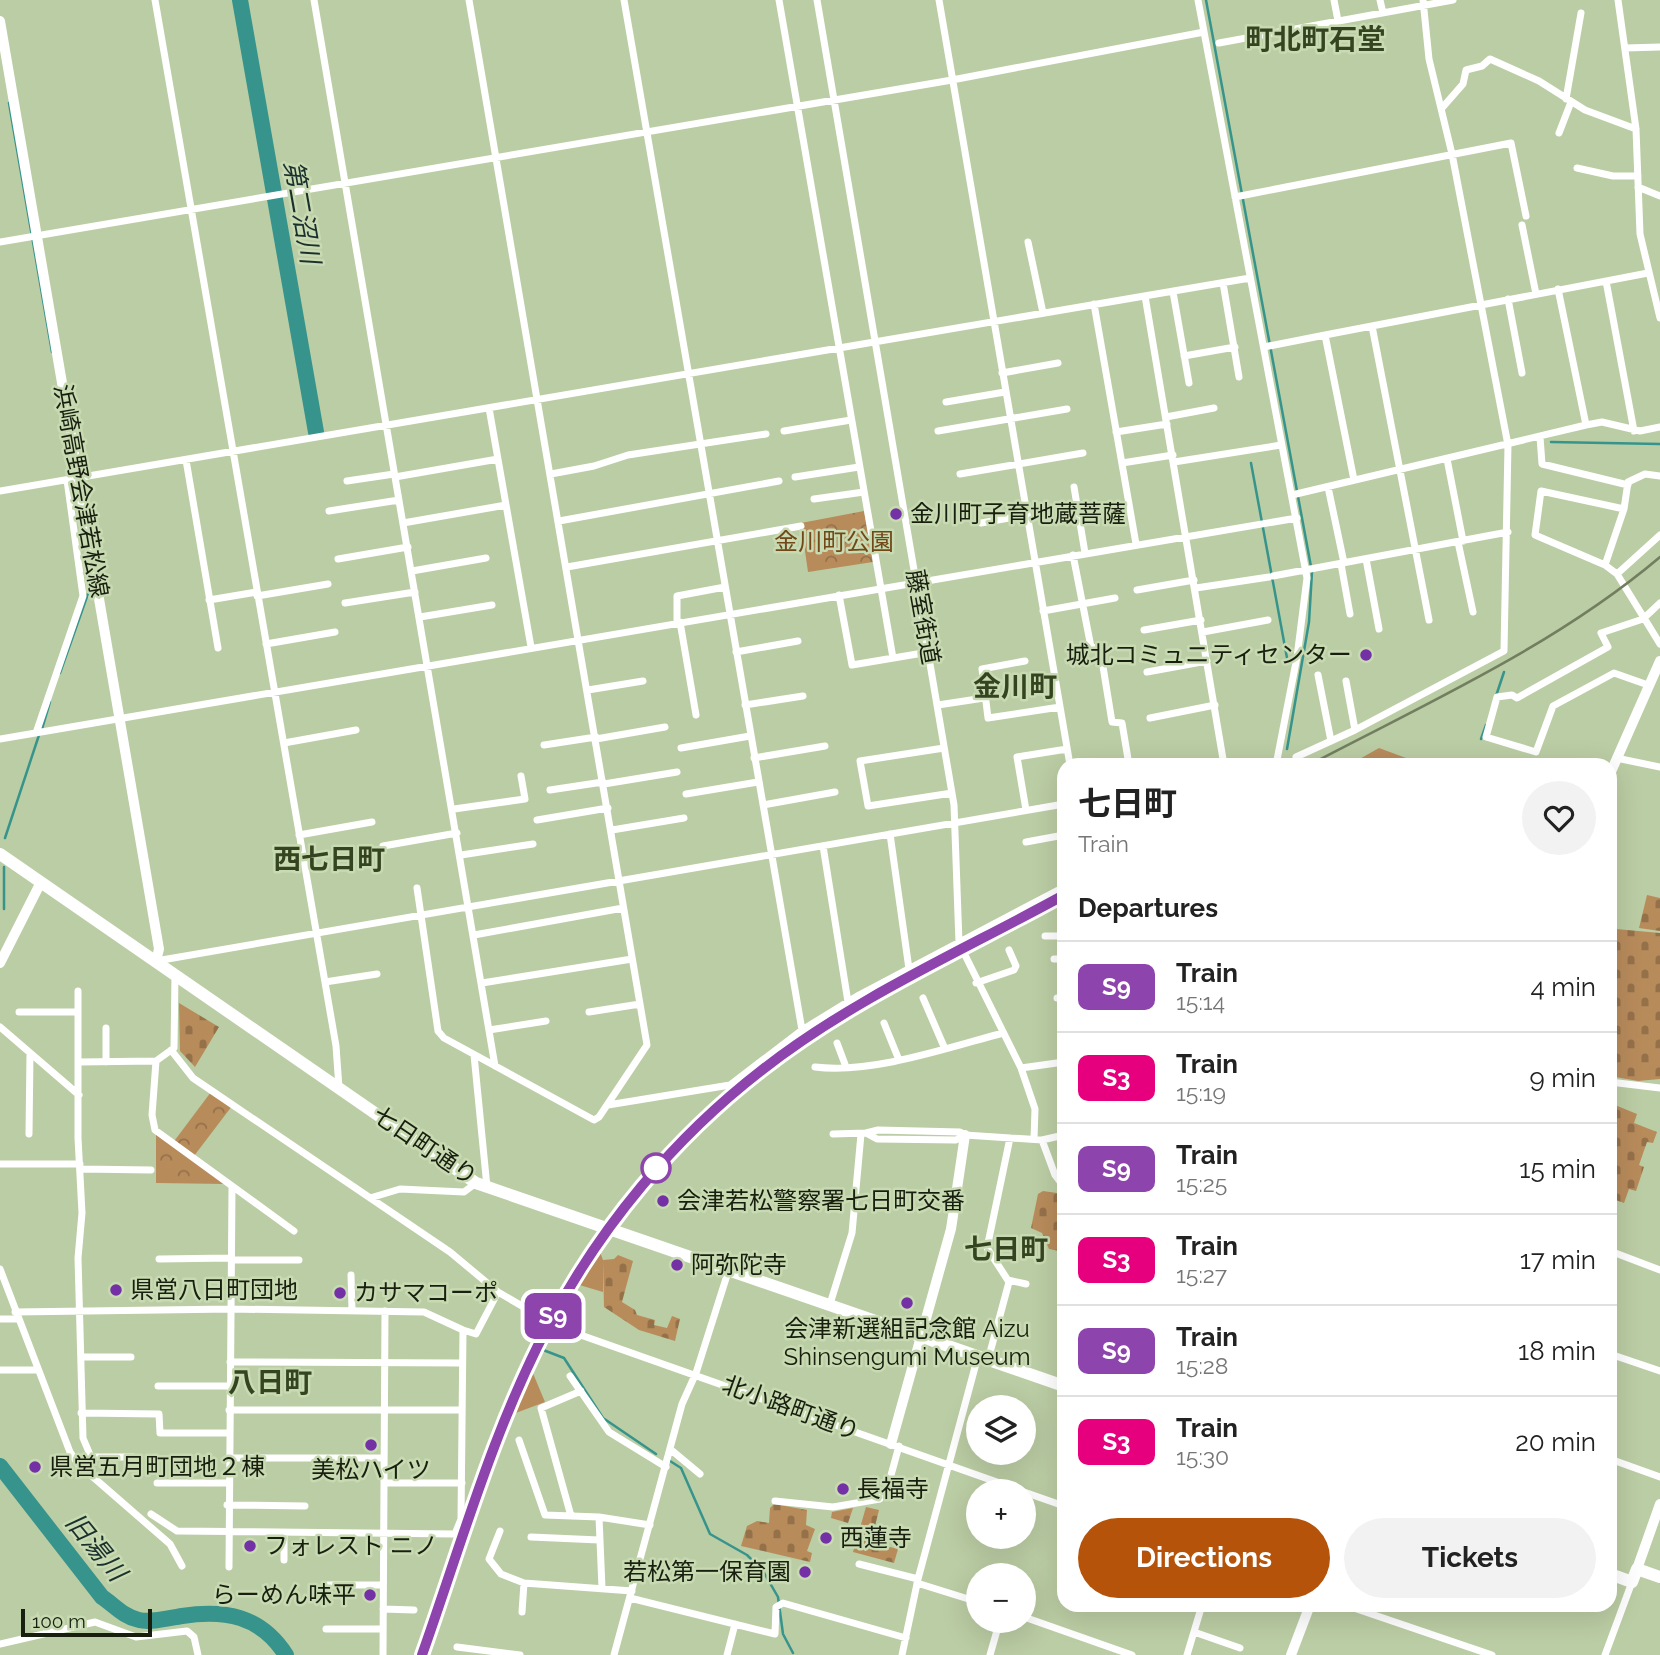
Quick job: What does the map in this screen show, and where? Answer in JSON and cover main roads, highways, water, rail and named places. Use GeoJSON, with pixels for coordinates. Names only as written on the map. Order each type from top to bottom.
{"type":"FeatureCollection","features":[{"type":"Feature","properties":{"kind":"highway","name":"七日町通り"},"geometry":{"type":"LineString","coordinates":[[0,854],[481,1185],[1057,1382]]}},
{"type":"Feature","properties":{"kind":"highway"},"geometry":{"type":"LineString","coordinates":[[1617,1577],[1632,1582],[1637,1569],[1660,1577]]}},
{"type":"Feature","properties":{"kind":"main road","name":"浜崎高野会津若松線"},"geometry":{"type":"LineString","coordinates":[[0,21],[159,949],[156,961]]}},
{"type":"Feature","properties":{"kind":"main road"},"geometry":{"type":"LineString","coordinates":[[1616,758],[1660,661]]}},
{"type":"Feature","properties":{"kind":"main road"},"geometry":{"type":"LineString","coordinates":[[0,963],[41,882]]}},
{"type":"Feature","properties":{"kind":"main road"},"geometry":{"type":"LineString","coordinates":[[895,1445],[951,1229],[965,1135]]}},
{"type":"Feature","properties":{"kind":"main road"},"geometry":{"type":"LineString","coordinates":[[1637,1569],[1660,1504]]}},
{"type":"Feature","properties":{"kind":"main road"},"geometry":{"type":"LineString","coordinates":[[1291,1655],[1307,1612]]}},
{"type":"Feature","properties":{"kind":"waterway","name":"第二沼川"},"geometry":{"type":"LineString","coordinates":[[240,0],[316,432]]}},
{"type":"Feature","properties":{"kind":"waterway"},"geometry":{"type":"LineString","coordinates":[[1206,0],[1312,572],[1309,622],[1287,749]]}},
{"type":"Feature","properties":{"kind":"waterway"},"geometry":{"type":"LineString","coordinates":[[9,103],[52,352]]}},
{"type":"Feature","properties":{"kind":"waterway"},"geometry":{"type":"LineString","coordinates":[[1551,442],[1660,444]]}},
{"type":"Feature","properties":{"kind":"waterway"},"geometry":{"type":"LineString","coordinates":[[1251,463],[1287,658]]}},
{"type":"Feature","properties":{"kind":"waterway"},"geometry":{"type":"LineString","coordinates":[[60,673],[90,588],[87,555]]}},
{"type":"Feature","properties":{"kind":"waterway"},"geometry":{"type":"LineString","coordinates":[[1496,696],[1504,672]]}},
{"type":"Feature","properties":{"kind":"waterway"},"geometry":{"type":"LineString","coordinates":[[42,729],[50,702]]}},
{"type":"Feature","properties":{"kind":"waterway"},"geometry":{"type":"LineString","coordinates":[[1481,739],[1486,725]]}},
{"type":"Feature","properties":{"kind":"waterway"},"geometry":{"type":"LineString","coordinates":[[5,838],[39,735]]}},
{"type":"Feature","properties":{"kind":"waterway"},"geometry":{"type":"LineString","coordinates":[[4,867],[4,909]]}},
{"type":"Feature","properties":{"kind":"waterway"},"geometry":{"type":"LineString","coordinates":[[538,1348],[564,1358],[603,1418],[656,1454]]}},
{"type":"Feature","properties":{"kind":"waterway"},"geometry":{"type":"LineString","coordinates":[[670,1461],[681,1468],[710,1534],[747,1555],[763,1571],[778,1597],[783,1634],[793,1653]]}},
{"type":"Feature","properties":{"kind":"waterway","name":"旧湯川"},"geometry":{"type":"LineString","coordinates":[[0,1466],[102,1597],[124,1614],[144,1621],[198,1614],[241,1618],[265,1631],[286,1655]]}},
{"type":"Feature","properties":{"kind":"railway"},"geometry":{"type":"LineString","coordinates":[[1323,758],[1535,645],[1620,589],[1660,557]]}},
{"type":"Feature","properties":{"kind":"railway"},"geometry":{"type":"LineString","coordinates":[[422,1655],[495,1445],[530,1364],[549,1324],[591,1253],[642,1186],[669,1154],[730,1096],[797,1044],[871,997],[1057,899]]}},
{"type":"Feature","properties":{"kind":"train","name":"S9"},"geometry":{"type":"LineString","coordinates":[[422,1655],[500,1437],[550,1322],[582,1266],[656,1168],[738,1090],[812,1035],[919,971],[1057,899]]}},
{"type":"Feature","properties":{"kind":"place","name":"金川町子育地蔵菩薩"},"geometry":{"type":"Point","coordinates":[896,514]}},
{"type":"Feature","properties":{"kind":"place","name":"城北コミュニティセンター"},"geometry":{"type":"Point","coordinates":[1366,655]}},
{"type":"Feature","properties":{"kind":"place","name":"会津若松警察署七日町交番"},"geometry":{"type":"Point","coordinates":[663,1201]}},
{"type":"Feature","properties":{"kind":"place","name":"阿弥陀寺"},"geometry":{"type":"Point","coordinates":[677,1265]}},
{"type":"Feature","properties":{"kind":"place","name":"県営八日町団地"},"geometry":{"type":"Point","coordinates":[116,1290]}},
{"type":"Feature","properties":{"kind":"place","name":"カサマコーポ"},"geometry":{"type":"Point","coordinates":[340,1293]}},
{"type":"Feature","properties":{"kind":"place","name":"会津新選組記念館 Aizu Shinsengumi Museum"},"geometry":{"type":"Point","coordinates":[907,1303]}},
{"type":"Feature","properties":{"kind":"place","name":"美松ハイツ"},"geometry":{"type":"Point","coordinates":[371,1445]}},
{"type":"Feature","properties":{"kind":"place","name":"県営五月町団地２棟"},"geometry":{"type":"Point","coordinates":[35,1467]}},
{"type":"Feature","properties":{"kind":"place","name":"長福寺"},"geometry":{"type":"Point","coordinates":[843,1489]}},
{"type":"Feature","properties":{"kind":"place","name":"西蓮寺"},"geometry":{"type":"Point","coordinates":[826,1538]}},
{"type":"Feature","properties":{"kind":"place","name":"フォレスト ニノ"},"geometry":{"type":"Point","coordinates":[250,1546]}},
{"type":"Feature","properties":{"kind":"place","name":"若松第一保育園"},"geometry":{"type":"Point","coordinates":[805,1572]}},
{"type":"Feature","properties":{"kind":"place","name":"らーめん味平"},"geometry":{"type":"Point","coordinates":[370,1595]}},
{"type":"Feature","properties":{"kind":"district","name":"町北町石堂"},"geometry":{"type":"Point","coordinates":[1315,39]}},
{"type":"Feature","properties":{"kind":"district","name":"金川町"},"geometry":{"type":"Point","coordinates":[1015,686]}},
{"type":"Feature","properties":{"kind":"district","name":"西七日町"},"geometry":{"type":"Point","coordinates":[329,859]}},
{"type":"Feature","properties":{"kind":"district","name":"七日町"},"geometry":{"type":"Point","coordinates":[1006,1249]}},
{"type":"Feature","properties":{"kind":"district","name":"八日町"},"geometry":{"type":"Point","coordinates":[270,1382]}},
{"type":"Feature","properties":{"kind":"park label","name":"金川町公園"},"geometry":{"type":"Point","coordinates":[834,542]}}]}
